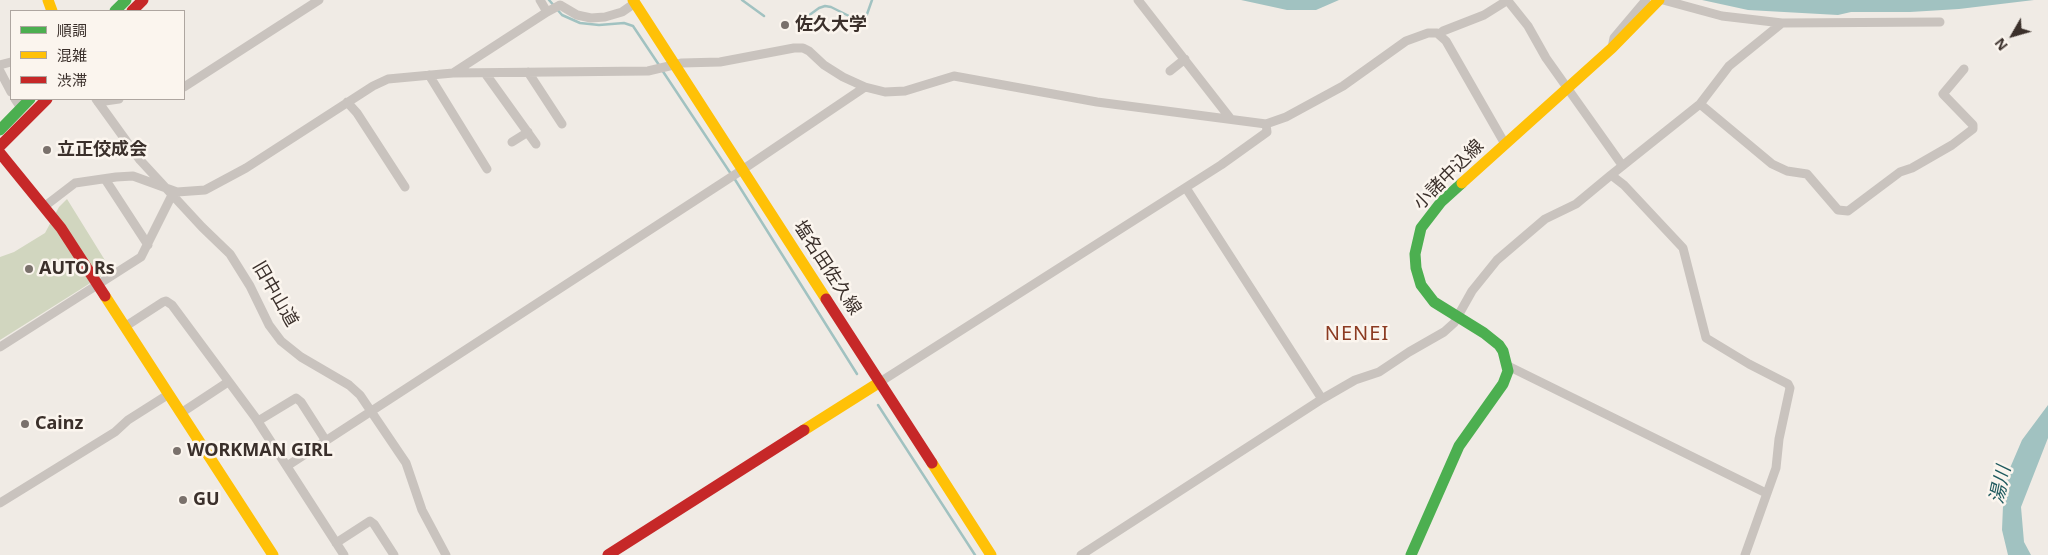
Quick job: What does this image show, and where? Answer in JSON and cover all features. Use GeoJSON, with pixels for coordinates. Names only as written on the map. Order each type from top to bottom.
{"type":"FeatureCollection","features":[{"type":"Feature","properties":{"kind":"main road"},"geometry":{"type":"LineString","coordinates":[[116,10],[126,0]]}},
{"type":"Feature","properties":{"kind":"main road"},"geometry":{"type":"LineString","coordinates":[[133,10],[143,0]]}},
{"type":"Feature","properties":{"kind":"main road","name":"小諸中込線"},"geometry":{"type":"LineString","coordinates":[[1508,366],[1503,351],[1492,339],[1434,302],[1418,278],[1415,254],[1418,235],[1436,207],[1612,48],[1659,0]]}},
{"type":"Feature","properties":{"kind":"main road","name":"塩名田佐久線"},"geometry":{"type":"LineString","coordinates":[[634,1],[666,66],[735,174],[880,382],[991,555]]}},
{"type":"Feature","properties":{"kind":"main road"},"geometry":{"type":"LineString","coordinates":[[0,146],[46,100]]}},
{"type":"Feature","properties":{"kind":"main road"},"geometry":{"type":"LineString","coordinates":[[0,130],[18,103]]}},
{"type":"Feature","properties":{"kind":"main road"},"geometry":{"type":"LineString","coordinates":[[0,154],[45,206],[99,284],[273,555]]}},
{"type":"Feature","properties":{"kind":"main road"},"geometry":{"type":"LineString","coordinates":[[1411,555],[1459,446],[1503,384],[1508,366]]}},
{"type":"Feature","properties":{"kind":"main road"},"geometry":{"type":"LineString","coordinates":[[608,555],[880,382]]}},
{"type":"Feature","properties":{"kind":"street"},"geometry":{"type":"LineString","coordinates":[[185,86],[319,0]]}},
{"type":"Feature","properties":{"kind":"street"},"geometry":{"type":"LineString","coordinates":[[540,0],[552,9]]}},
{"type":"Feature","properties":{"kind":"street"},"geometry":{"type":"LineString","coordinates":[[1138,0],[1230,118]]}},
{"type":"Feature","properties":{"kind":"street"},"geometry":{"type":"LineString","coordinates":[[45,206],[75,183],[105,179],[133,176],[154,182],[170,192],[190,192],[214,186],[246,168],[381,82],[453,73],[620,72],[720,62],[803,48],[836,73],[865,87],[897,93],[954,76],[1098,102],[1266,124],[1286,117],[1343,86],[1406,41],[1428,33],[1440,34],[1484,15],[1508,0],[1528,26],[1568,88],[1622,165]]}},
{"type":"Feature","properties":{"kind":"street"},"geometry":{"type":"LineString","coordinates":[[1612,48],[1614,38],[1646,0]]}},
{"type":"Feature","properties":{"kind":"street"},"geometry":{"type":"LineString","coordinates":[[1663,0],[1722,16],[1782,23],[1940,22]]}},
{"type":"Feature","properties":{"kind":"street"},"geometry":{"type":"LineString","coordinates":[[453,73],[552,9],[562,6],[577,15],[597,18],[616,14],[634,1]]}},
{"type":"Feature","properties":{"kind":"street"},"geometry":{"type":"LineString","coordinates":[[1081,555],[1322,399],[1354,380],[1379,372],[1444,332],[1457,318],[1476,284],[1497,260],[1545,219],[1576,204],[1622,165],[1650,146],[1700,104],[1729,66],[1782,23]]}},
{"type":"Feature","properties":{"kind":"street"},"geometry":{"type":"LineString","coordinates":[[1440,34],[1446,41],[1505,144]]}},
{"type":"Feature","properties":{"kind":"street"},"geometry":{"type":"LineString","coordinates":[[1170,71],[1185,59]]}},
{"type":"Feature","properties":{"kind":"street"},"geometry":{"type":"LineString","coordinates":[[1700,104],[1772,164],[1787,171],[1807,174],[1838,210],[1848,211],[1900,172],[1912,168],[1952,145],[1973,129],[1974,127],[1969,121],[1943,94],[1964,69]]}},
{"type":"Feature","properties":{"kind":"street"},"geometry":{"type":"LineString","coordinates":[[0,71],[10,90]]}},
{"type":"Feature","properties":{"kind":"street"},"geometry":{"type":"LineString","coordinates":[[528,72],[556,120]]}},
{"type":"Feature","properties":{"kind":"street"},"geometry":{"type":"LineString","coordinates":[[485,73],[536,144]]}},
{"type":"Feature","properties":{"kind":"street"},"geometry":{"type":"LineString","coordinates":[[429,75],[461,135],[487,169]]}},
{"type":"Feature","properties":{"kind":"street"},"geometry":{"type":"LineString","coordinates":[[287,466],[865,87]]}},
{"type":"Feature","properties":{"kind":"street","name":"旧中山道"},"geometry":{"type":"LineString","coordinates":[[97,100],[140,160],[230,254],[250,286],[268,324],[281,341],[301,357],[349,385],[360,395],[406,463],[422,510],[446,555]]}},
{"type":"Feature","properties":{"kind":"street"},"geometry":{"type":"LineString","coordinates":[[348,102],[357,112],[406,187]]}},
{"type":"Feature","properties":{"kind":"street"},"geometry":{"type":"LineString","coordinates":[[880,382],[1228,160],[1267,132],[1266,124]]}},
{"type":"Feature","properties":{"kind":"street"},"geometry":{"type":"LineString","coordinates":[[512,142],[528,132]]}},
{"type":"Feature","properties":{"kind":"street"},"geometry":{"type":"LineString","coordinates":[[1611,175],[1624,185],[1683,248],[1706,338],[1749,364],[1788,384],[1790,388],[1779,439],[1776,468],[1745,555]]}},
{"type":"Feature","properties":{"kind":"street"},"geometry":{"type":"LineString","coordinates":[[105,179],[148,245]]}},
{"type":"Feature","properties":{"kind":"street"},"geometry":{"type":"LineString","coordinates":[[1186,188],[1322,399]]}},
{"type":"Feature","properties":{"kind":"street"},"geometry":{"type":"LineString","coordinates":[[0,347],[141,257],[148,245],[170,192]]}},
{"type":"Feature","properties":{"kind":"street"},"geometry":{"type":"LineString","coordinates":[[126,326],[163,302],[170,302],[258,421],[344,555]]}},
{"type":"Feature","properties":{"kind":"street"},"geometry":{"type":"LineString","coordinates":[[1508,366],[1766,493]]}},
{"type":"Feature","properties":{"kind":"street"},"geometry":{"type":"LineString","coordinates":[[181,413],[228,382]]}},
{"type":"Feature","properties":{"kind":"street"},"geometry":{"type":"LineString","coordinates":[[0,503],[115,432],[128,420],[169,394]]}},
{"type":"Feature","properties":{"kind":"street"},"geometry":{"type":"LineString","coordinates":[[258,421],[296,398],[301,402],[326,441]]}},
{"type":"Feature","properties":{"kind":"street"},"geometry":{"type":"LineString","coordinates":[[336,543],[370,521],[374,524],[394,555]]}},
{"type":"Feature","properties":{"kind":"green space"},"geometry":{"type":"Polygon","coordinates":[[[67,199],[111,270],[0,340],[0,257],[14,252],[45,233],[59,207],[67,199]]]}},
{"type":"Feature","properties":{"kind":"water"},"geometry":{"type":"Polygon","coordinates":[[[1241,0],[1339,0],[1316,10],[1287,10],[1241,0]]]}},
{"type":"Feature","properties":{"kind":"water"},"geometry":{"type":"Polygon","coordinates":[[[1702,0],[2034,0],[1959,9],[1910,12],[1851,12],[1838,15],[1748,10],[1702,0]]]}},
{"type":"Feature","properties":{"kind":"water","name":"湯川"},"geometry":{"type":"Polygon","coordinates":[[[2048,405],[2048,438],[2021,507],[2024,542],[2031,555],[2008,555],[2002,530],[2004,482],[2022,440],[2048,405]]]}},
{"type":"Feature","properties":{"kind":"waterway"},"geometry":{"type":"LineString","coordinates":[[549,0],[562,15],[580,23],[599,25],[624,23],[633,26],[659,65]]}},
{"type":"Feature","properties":{"kind":"waterway"},"geometry":{"type":"LineString","coordinates":[[742,0],[764,16]]}},
{"type":"Feature","properties":{"kind":"waterway"},"geometry":{"type":"LineString","coordinates":[[808,16],[825,6],[831,7],[861,22],[866,17],[872,0]]}},
{"type":"Feature","properties":{"kind":"waterway"},"geometry":{"type":"LineString","coordinates":[[662,70],[731,174]]}},
{"type":"Feature","properties":{"kind":"waterway"},"geometry":{"type":"LineString","coordinates":[[734,178],[857,374]]}},
{"type":"Feature","properties":{"kind":"waterway"},"geometry":{"type":"LineString","coordinates":[[878,405],[975,555]]}},
{"type":"Feature","properties":{"kind":"traffic: fast"},"geometry":{"type":"LineString","coordinates":[[116,10],[126,0]]}},
{"type":"Feature","properties":{"kind":"traffic: fast"},"geometry":{"type":"LineString","coordinates":[[0,130],[29,100]]}},
{"type":"Feature","properties":{"kind":"traffic: fast"},"geometry":{"type":"LineString","coordinates":[[1411,555],[1459,446],[1503,384],[1508,371],[1503,351],[1499,345],[1484,333],[1434,302],[1421,285],[1416,268],[1415,254],[1421,228],[1441,202],[1462,183]]}},
{"type":"Feature","properties":{"kind":"traffic: slow"},"geometry":{"type":"LineString","coordinates":[[48,0],[52,10]]}},
{"type":"Feature","properties":{"kind":"traffic: slow"},"geometry":{"type":"LineString","coordinates":[[633,0],[826,299]]}},
{"type":"Feature","properties":{"kind":"traffic: slow"},"geometry":{"type":"LineString","coordinates":[[1462,183],[1612,48],[1659,0]]}},
{"type":"Feature","properties":{"kind":"traffic: slow"},"geometry":{"type":"LineString","coordinates":[[105,296],[273,555]]}},
{"type":"Feature","properties":{"kind":"traffic: slow"},"geometry":{"type":"LineString","coordinates":[[804,430],[880,382]]}},
{"type":"Feature","properties":{"kind":"traffic: slow"},"geometry":{"type":"LineString","coordinates":[[932,463],[991,555]]}},
{"type":"Feature","properties":{"kind":"traffic: jam"},"geometry":{"type":"LineString","coordinates":[[133,10],[143,0]]}},
{"type":"Feature","properties":{"kind":"traffic: jam"},"geometry":{"type":"LineString","coordinates":[[0,146],[46,100]]}},
{"type":"Feature","properties":{"kind":"traffic: jam"},"geometry":{"type":"LineString","coordinates":[[0,153],[61,228],[105,296]]}},
{"type":"Feature","properties":{"kind":"traffic: jam"},"geometry":{"type":"LineString","coordinates":[[826,299],[932,463]]}},
{"type":"Feature","properties":{"kind":"traffic: jam"},"geometry":{"type":"LineString","coordinates":[[608,555],[804,430]]}},
{"type":"Feature","properties":{"kind":"place","name":"佐久大学"},"geometry":{"type":"Point","coordinates":[785,25]}},
{"type":"Feature","properties":{"kind":"place","name":"立正佼成会"},"geometry":{"type":"Point","coordinates":[47,150]}},
{"type":"Feature","properties":{"kind":"place","name":"AUTO Rs"},"geometry":{"type":"Point","coordinates":[29,269]}},
{"type":"Feature","properties":{"kind":"place","name":"Cainz"},"geometry":{"type":"Point","coordinates":[25,424]}},
{"type":"Feature","properties":{"kind":"place","name":"WORKMAN GIRL"},"geometry":{"type":"Point","coordinates":[177,451]}},
{"type":"Feature","properties":{"kind":"place","name":"GU"},"geometry":{"type":"Point","coordinates":[183,500]}},
{"type":"Feature","properties":{"kind":"district","name":"NENEI"},"geometry":{"type":"Point","coordinates":[1357,334]}}]}
